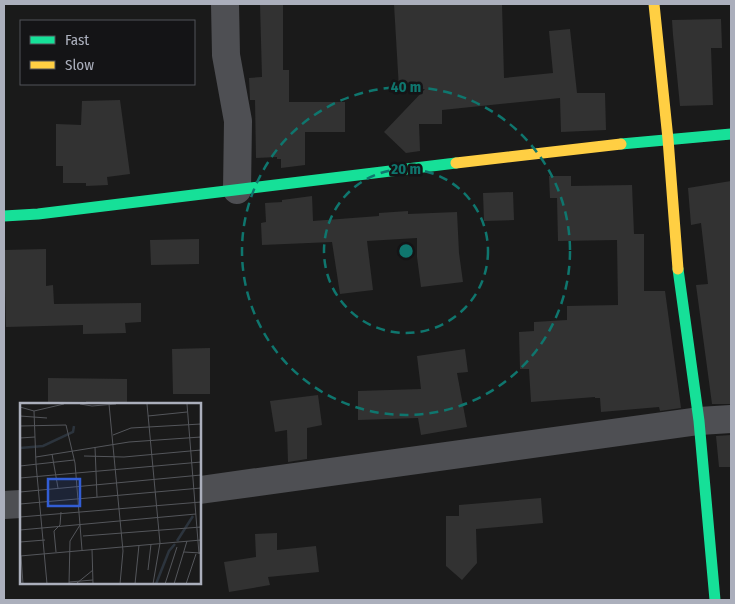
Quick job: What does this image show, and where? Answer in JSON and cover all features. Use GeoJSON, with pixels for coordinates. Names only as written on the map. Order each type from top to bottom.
{"type":"FeatureCollection","features":[{"type":"Feature","properties":{"kind":"street"},"geometry":{"type":"LineString","coordinates":[[225,4],[226,55],[238,121],[236,190]]}},
{"type":"Feature","properties":{"kind":"street"},"geometry":{"type":"LineString","coordinates":[[654,4],[668,139],[679,276],[699,421],[714,600]]}},
{"type":"Feature","properties":{"kind":"street"},"geometry":{"type":"LineString","coordinates":[[4,216],[38,214],[470,161],[668,139],[731,134]]}},
{"type":"Feature","properties":{"kind":"street"},"geometry":{"type":"LineString","coordinates":[[201,490],[699,421],[731,419]]}},
{"type":"Feature","properties":{"kind":"street"},"geometry":{"type":"LineString","coordinates":[[4,505],[20,504]]}},
{"type":"Feature","properties":{"kind":"building"},"geometry":{"type":"Polygon","coordinates":[[[260,4],[283,4],[283,70],[289,70],[289,102],[345,102],[345,132],[305,132],[305,165],[281,168],[281,159],[277,159],[277,157],[256,158],[255,100],[250,100],[249,78],[262,77],[260,4]]]}},
{"type":"Feature","properties":{"kind":"building"},"geometry":{"type":"Polygon","coordinates":[[[394,4],[502,4],[504,78],[553,73],[549,31],[570,29],[577,93],[605,93],[606,130],[561,132],[560,98],[442,110],[442,124],[419,124],[420,151],[406,153],[384,132],[425,89],[399,89],[394,4]]]}},
{"type":"Feature","properties":{"kind":"building"},"geometry":{"type":"Polygon","coordinates":[[[721,19],[722,48],[711,48],[713,105],[680,106],[672,20],[721,19]]]}},
{"type":"Feature","properties":{"kind":"building"},"geometry":{"type":"Polygon","coordinates":[[[120,100],[130,174],[107,177],[108,185],[86,186],[86,183],[63,183],[63,166],[56,166],[56,124],[81,125],[82,101],[120,100]]]}},
{"type":"Feature","properties":{"kind":"building"},"geometry":{"type":"Polygon","coordinates":[[[549,176],[571,176],[571,186],[632,185],[634,234],[644,234],[644,291],[665,291],[681,408],[660,411],[659,407],[601,412],[600,398],[595,397],[531,402],[529,369],[520,369],[519,332],[534,331],[534,322],[567,320],[567,306],[618,305],[617,240],[558,241],[557,198],[550,198],[549,176]]]}},
{"type":"Feature","properties":{"kind":"building"},"geometry":{"type":"Polygon","coordinates":[[[731,181],[731,404],[712,404],[696,285],[708,284],[701,223],[691,225],[688,188],[731,181]]]}},
{"type":"Feature","properties":{"kind":"building"},"geometry":{"type":"Polygon","coordinates":[[[513,192],[514,220],[484,221],[483,193],[513,192]]]}},
{"type":"Feature","properties":{"kind":"building"},"geometry":{"type":"Polygon","coordinates":[[[312,196],[313,221],[379,216],[379,213],[408,211],[408,214],[457,212],[459,253],[463,282],[421,287],[417,257],[417,238],[367,241],[373,290],[340,294],[332,242],[262,245],[261,223],[266,222],[265,203],[282,202],[282,200],[312,196]]]}},
{"type":"Feature","properties":{"kind":"building"},"geometry":{"type":"Polygon","coordinates":[[[199,239],[199,264],[151,265],[150,240],[199,239]]]}},
{"type":"Feature","properties":{"kind":"building"},"geometry":{"type":"Polygon","coordinates":[[[46,249],[46,286],[53,285],[54,304],[141,303],[141,322],[125,323],[126,333],[83,334],[83,325],[6,327],[4,250],[46,249]]]}},
{"type":"Feature","properties":{"kind":"building"},"geometry":{"type":"Polygon","coordinates":[[[210,348],[210,394],[173,394],[172,349],[210,348]]]}},
{"type":"Feature","properties":{"kind":"building"},"geometry":{"type":"Polygon","coordinates":[[[465,349],[468,372],[457,373],[467,427],[421,435],[418,418],[358,420],[358,391],[421,389],[417,356],[465,349]]]}},
{"type":"Feature","properties":{"kind":"building"},"geometry":{"type":"Polygon","coordinates":[[[48,378],[127,379],[127,403],[48,402],[48,378]]]}},
{"type":"Feature","properties":{"kind":"building"},"geometry":{"type":"Polygon","coordinates":[[[318,395],[322,425],[307,428],[307,459],[288,462],[287,430],[275,432],[270,401],[318,395]]]}},
{"type":"Feature","properties":{"kind":"building"},"geometry":{"type":"Polygon","coordinates":[[[731,435],[731,467],[719,467],[716,436],[731,435]]]}},
{"type":"Feature","properties":{"kind":"building"},"geometry":{"type":"Polygon","coordinates":[[[541,498],[543,523],[476,529],[477,563],[462,580],[446,566],[446,516],[459,516],[459,505],[541,498]]]}},
{"type":"Feature","properties":{"kind":"building"},"geometry":{"type":"Polygon","coordinates":[[[277,533],[277,550],[316,546],[319,572],[268,577],[270,585],[229,592],[224,562],[256,557],[255,534],[277,533]]]}},
{"type":"Feature","properties":{"kind":"traffic: fast"},"geometry":{"type":"LineString","coordinates":[[621,144],[731,134]]}},
{"type":"Feature","properties":{"kind":"traffic: fast"},"geometry":{"type":"LineString","coordinates":[[4,216],[38,214],[456,163]]}},
{"type":"Feature","properties":{"kind":"traffic: fast"},"geometry":{"type":"LineString","coordinates":[[678,269],[699,421],[715,600]]}},
{"type":"Feature","properties":{"kind":"traffic: slow"},"geometry":{"type":"LineString","coordinates":[[654,4],[668,139],[678,269]]}},
{"type":"Feature","properties":{"kind":"traffic: slow"},"geometry":{"type":"LineString","coordinates":[[456,163],[621,144]]}}]}
